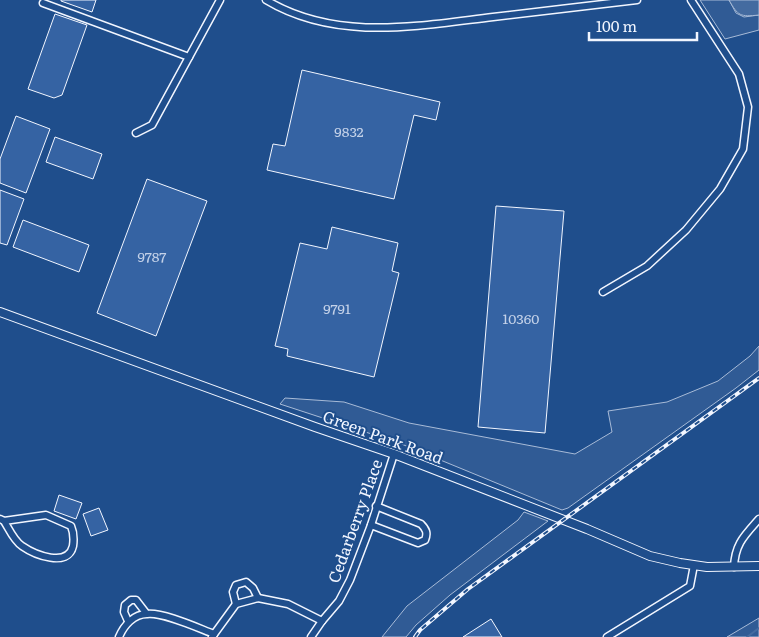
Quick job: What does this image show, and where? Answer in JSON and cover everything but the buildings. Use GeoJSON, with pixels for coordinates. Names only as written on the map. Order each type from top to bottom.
{"type":"FeatureCollection","features":[{"type":"Feature","properties":{"kind":"street"},"geometry":{"type":"LineString","coordinates":[[136,133],[152,125],[220,0]]}},
{"type":"Feature","properties":{"kind":"street"},"geometry":{"type":"LineString","coordinates":[[266,0],[316,21],[350,27],[397,29],[637,0]]}},
{"type":"Feature","properties":{"kind":"street"},"geometry":{"type":"LineString","coordinates":[[603,292],[646,266],[686,230],[720,189],[742,149],[748,107],[739,74],[690,0]]}},
{"type":"Feature","properties":{"kind":"street"},"geometry":{"type":"LineString","coordinates":[[43,3],[189,57]]}},
{"type":"Feature","properties":{"kind":"street","name":"Green Park Road"},"geometry":{"type":"LineString","coordinates":[[0,312],[394,454],[587,529],[642,553],[694,565],[759,566]]}},
{"type":"Feature","properties":{"kind":"street","name":"Cedarberry Place"},"geometry":{"type":"LineString","coordinates":[[311,637],[338,601],[350,580],[371,525],[394,454]]}},
{"type":"Feature","properties":{"kind":"street"},"geometry":{"type":"LineString","coordinates":[[371,525],[418,543],[425,540],[427,534],[426,529],[420,524],[376,506]]}},
{"type":"Feature","properties":{"kind":"street"},"geometry":{"type":"LineString","coordinates":[[46,515],[71,526],[73,532],[72,548],[68,555],[60,558],[50,558],[21,546],[2,520],[46,515]]}},
{"type":"Feature","properties":{"kind":"street"},"geometry":{"type":"LineString","coordinates":[[734,567],[734,555],[742,539],[759,519]]}},
{"type":"Feature","properties":{"kind":"street"},"geometry":{"type":"LineString","coordinates":[[607,637],[690,586],[694,565]]}},
{"type":"Feature","properties":{"kind":"street"},"geometry":{"type":"LineString","coordinates":[[236,604],[233,592],[236,585],[246,582],[253,588],[258,598]]}},
{"type":"Feature","properties":{"kind":"street"},"geometry":{"type":"LineString","coordinates":[[119,637],[128,621],[146,613],[162,616],[213,635],[236,604],[258,598],[288,604],[322,621]]}},
{"type":"Feature","properties":{"kind":"street"},"geometry":{"type":"LineString","coordinates":[[128,621],[124,612],[125,604],[131,600],[136,600],[146,613]]}},
{"type":"Feature","properties":{"kind":"shaded area"},"geometry":{"type":"Polygon","coordinates":[[[700,0],[729,0],[736,13],[744,17],[759,15],[759,30],[725,39],[700,0]]]}},
{"type":"Feature","properties":{"kind":"shaded area"},"geometry":{"type":"Polygon","coordinates":[[[729,0],[759,0],[759,15],[748,16],[740,14],[729,0]]]}},
{"type":"Feature","properties":{"kind":"shaded area"},"geometry":{"type":"Polygon","coordinates":[[[759,346],[759,370],[568,508],[562,510],[399,443],[280,404],[285,398],[344,402],[409,423],[575,454],[612,432],[608,411],[667,402],[718,381],[750,356],[759,346]]]}},
{"type":"Feature","properties":{"kind":"shaded area"},"geometry":{"type":"Polygon","coordinates":[[[524,512],[548,521],[450,595],[416,625],[406,637],[382,637],[407,606],[518,520],[524,512]]]}},
{"type":"Feature","properties":{"kind":"shaded area"},"geometry":{"type":"Polygon","coordinates":[[[759,618],[759,637],[727,637],[759,618]]]}},
{"type":"Feature","properties":{"kind":"waterway"},"geometry":{"type":"LineString","coordinates":[[747,637],[759,628]]}},
{"type":"Feature","properties":{"kind":"railway"},"geometry":{"type":"LineString","coordinates":[[415,637],[420,630],[468,589],[759,378]]}}]}
